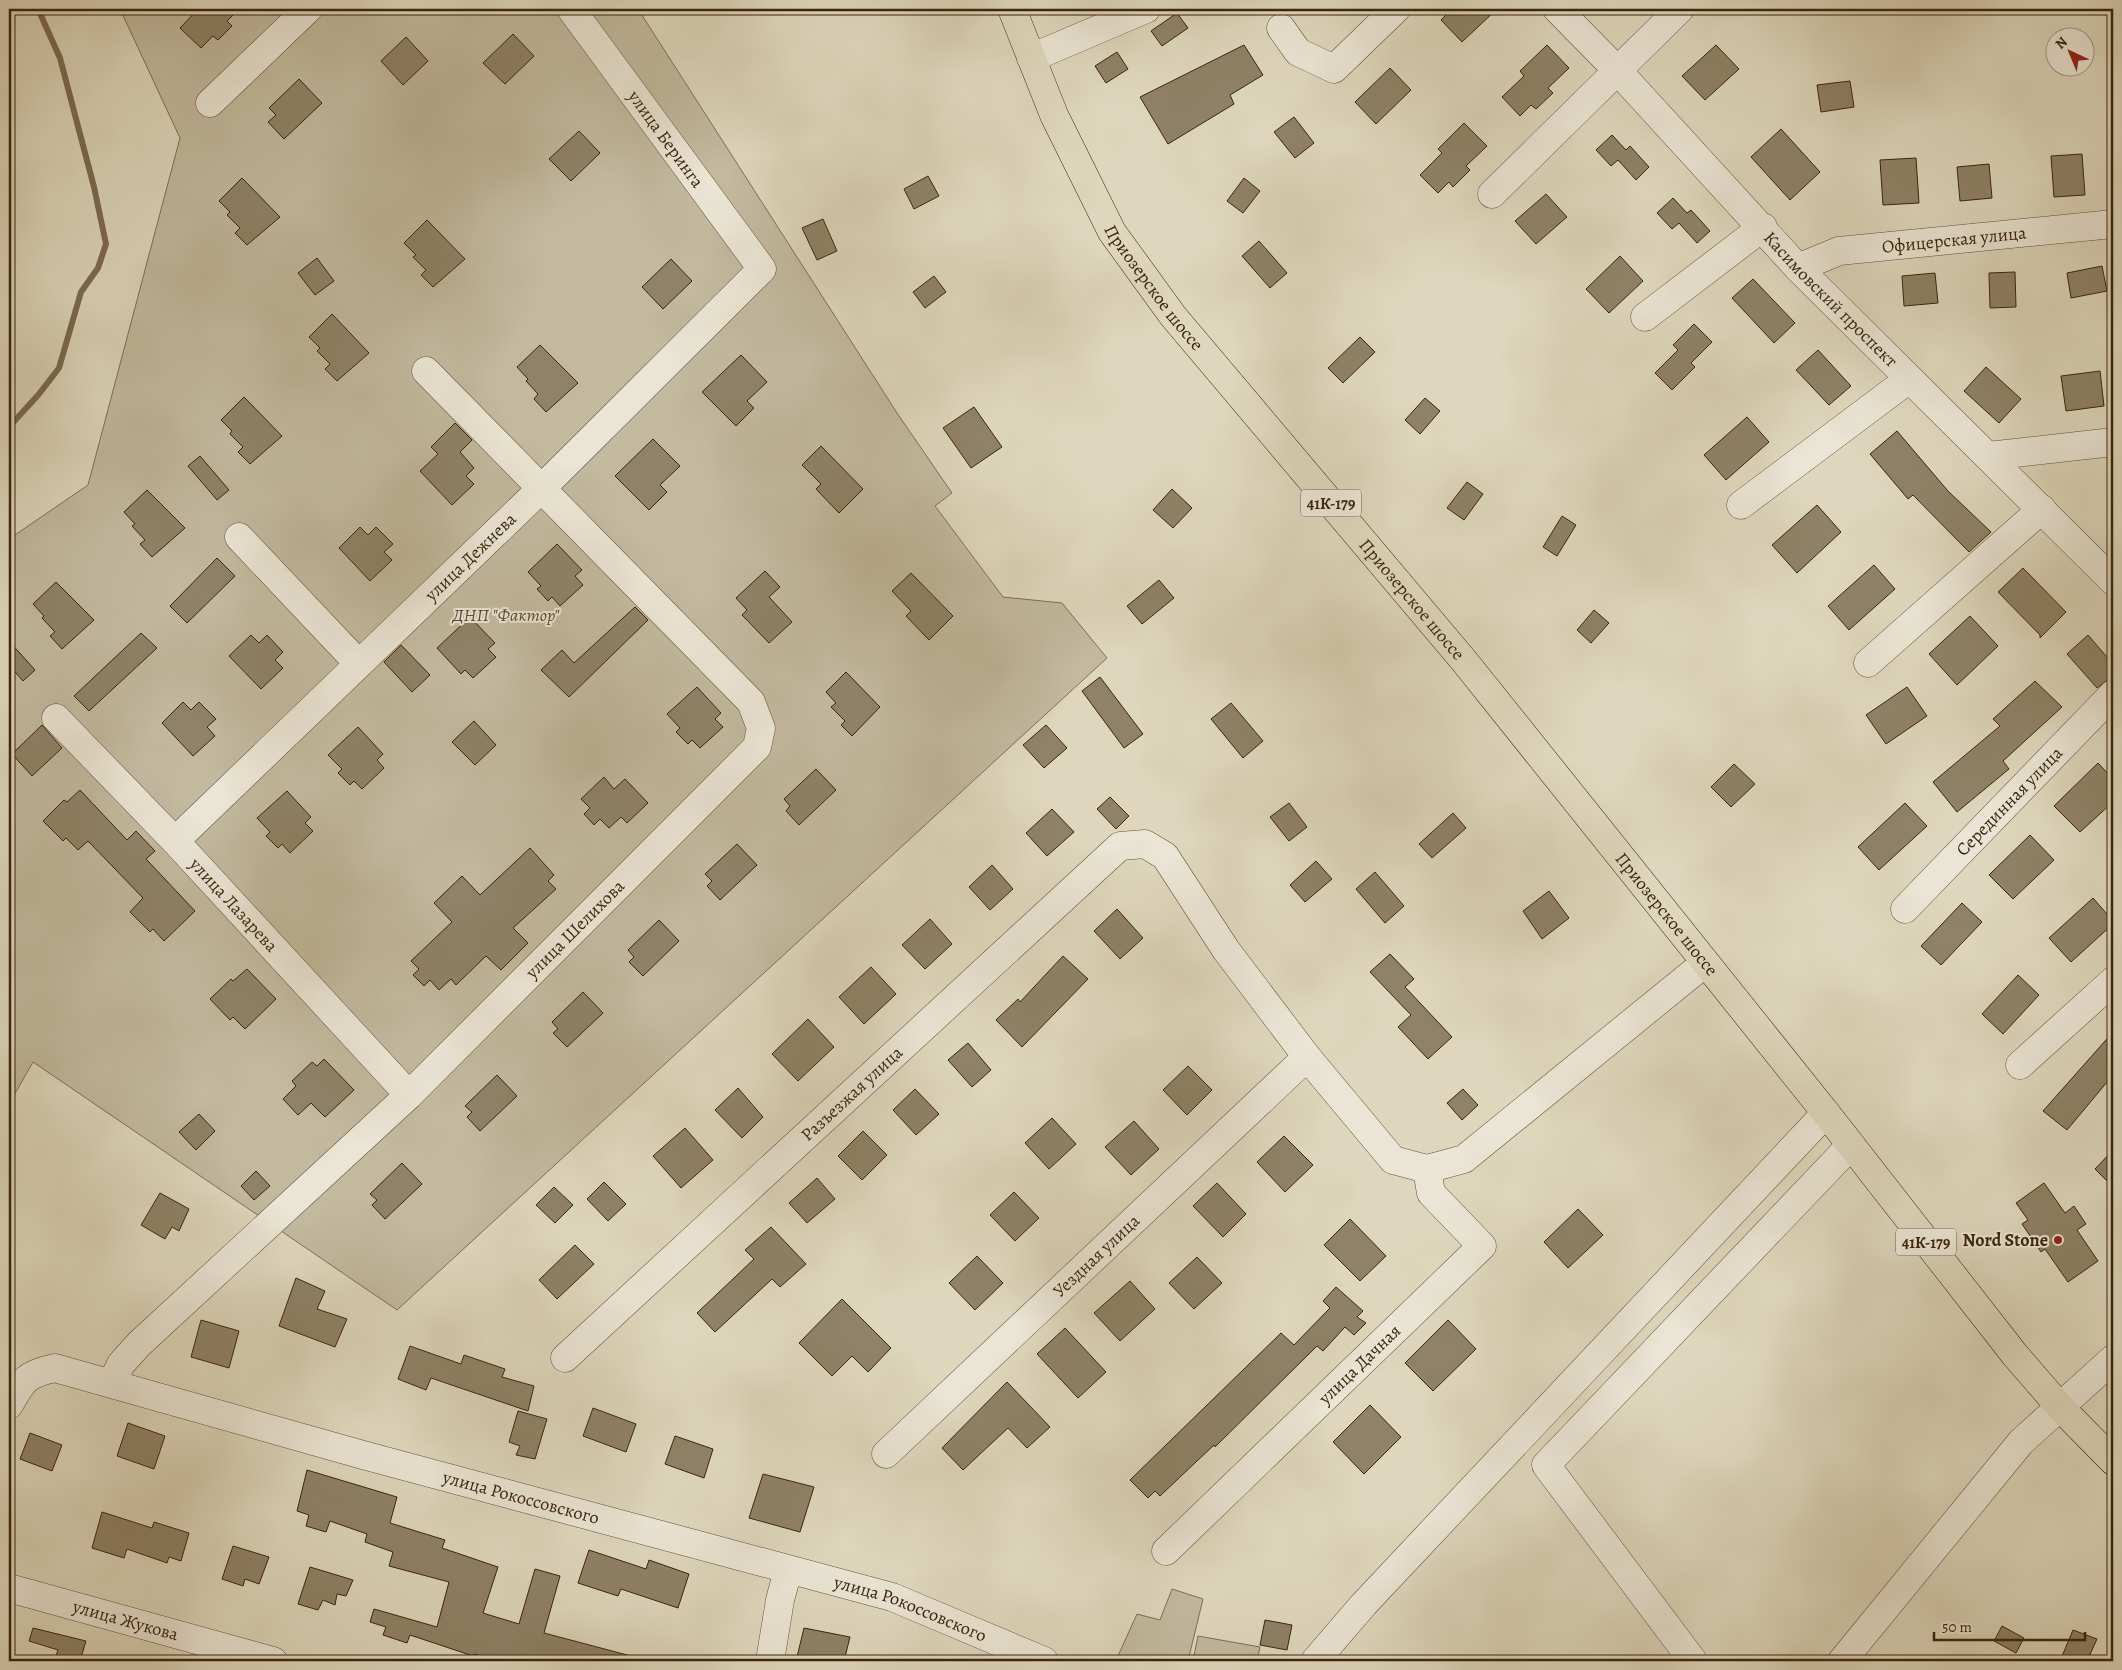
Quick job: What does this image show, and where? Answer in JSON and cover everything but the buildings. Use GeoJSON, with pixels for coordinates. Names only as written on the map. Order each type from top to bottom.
{"type":"FeatureCollection","features":[{"type":"Feature","properties":{"kind":"main road","name":"Приозерское шоссе"},"geometry":{"type":"LineString","coordinates":[[1012,9],[1054,115],[1112,232],[1173,316],[1465,662],[1826,1113]]}},
{"type":"Feature","properties":{"kind":"main road","name":"41К-179"},"geometry":{"type":"LineString","coordinates":[[1826,1113],[2002,1338],[2060,1407],[2113,1461]]}},
{"type":"Feature","properties":{"kind":"street"},"geometry":{"type":"LineString","coordinates":[[210,103],[308,9]]}},
{"type":"Feature","properties":{"kind":"street","name":"улица Беринга"},"geometry":{"type":"LineString","coordinates":[[571,9],[762,268]]}},
{"type":"Feature","properties":{"kind":"street"},"geometry":{"type":"LineString","coordinates":[[1031,58],[1146,9]]}},
{"type":"Feature","properties":{"kind":"street"},"geometry":{"type":"LineString","coordinates":[[1281,28],[1298,52],[1334,69],[1396,9]]}},
{"type":"Feature","properties":{"kind":"street","name":"Касимовский проспект"},"geometry":{"type":"LineString","coordinates":[[1557,9],[1617,70],[1763,227],[1798,268],[2113,581]]}},
{"type":"Feature","properties":{"kind":"street"},"geometry":{"type":"LineString","coordinates":[[1492,194],[1680,9]]}},
{"type":"Feature","properties":{"kind":"street","name":"Офицерская улица"},"geometry":{"type":"LineString","coordinates":[[1798,268],[1839,251],[2113,224]]}},
{"type":"Feature","properties":{"kind":"street"},"geometry":{"type":"LineString","coordinates":[[1645,317],[1763,227]]}},
{"type":"Feature","properties":{"kind":"street","name":"улица Дежнева"},"geometry":{"type":"LineString","coordinates":[[175,841],[542,488],[762,268]]}},
{"type":"Feature","properties":{"kind":"street","name":"улица Шелихова"},"geometry":{"type":"LineString","coordinates":[[112,1383],[121,1364],[139,1344],[262,1228],[409,1095],[757,747],[761,728],[751,702],[426,371]]}},
{"type":"Feature","properties":{"kind":"street"},"geometry":{"type":"LineString","coordinates":[[1741,505],[1909,379]]}},
{"type":"Feature","properties":{"kind":"street"},"geometry":{"type":"LineString","coordinates":[[1988,456],[2113,442]]}},
{"type":"Feature","properties":{"kind":"street"},"geometry":{"type":"LineString","coordinates":[[1868,663],[2042,509]]}},
{"type":"Feature","properties":{"kind":"street"},"geometry":{"type":"LineString","coordinates":[[239,537],[358,663]]}},
{"type":"Feature","properties":{"kind":"street","name":"Серединная улица"},"geometry":{"type":"LineString","coordinates":[[1905,909],[2113,694]]}},
{"type":"Feature","properties":{"kind":"street","name":"улица Лазарева"},"geometry":{"type":"LineString","coordinates":[[56,718],[175,841],[409,1095]]}},
{"type":"Feature","properties":{"kind":"street","name":"Разъезжая улица"},"geometry":{"type":"LineString","coordinates":[[565,1358],[1120,846],[1145,844],[1165,856],[1226,950],[1307,1057]]}},
{"type":"Feature","properties":{"kind":"street"},"geometry":{"type":"LineString","coordinates":[[1307,1057],[1393,1160],[1427,1169],[1464,1159],[1705,963]]}},
{"type":"Feature","properties":{"kind":"street"},"geometry":{"type":"LineString","coordinates":[[2020,1065],[2113,981]]}},
{"type":"Feature","properties":{"kind":"street","name":"Уездная улица"},"geometry":{"type":"LineString","coordinates":[[886,1454],[1307,1057]]}},
{"type":"Feature","properties":{"kind":"street"},"geometry":{"type":"LineString","coordinates":[[1315,1661],[1364,1604],[1826,1113]]}},
{"type":"Feature","properties":{"kind":"street"},"geometry":{"type":"LineString","coordinates":[[1692,1661],[1546,1465],[1851,1145]]}},
{"type":"Feature","properties":{"kind":"street","name":"улица Дачная"},"geometry":{"type":"LineString","coordinates":[[1166,1551],[1482,1246],[1431,1193],[1427,1169]]}},
{"type":"Feature","properties":{"kind":"street"},"geometry":{"type":"LineString","coordinates":[[1842,1661],[2021,1442],[2113,1359]]}},
{"type":"Feature","properties":{"kind":"street","name":"улица Рокоссовского"},"geometry":{"type":"LineString","coordinates":[[9,1406],[18,1389],[32,1373],[55,1368],[363,1455],[892,1597],[1027,1658]]}},
{"type":"Feature","properties":{"kind":"street"},"geometry":{"type":"LineString","coordinates":[[770,1661],[780,1600],[788,1570]]}},
{"type":"Feature","properties":{"kind":"street","name":"улица Жукова"},"geometry":{"type":"LineString","coordinates":[[9,1588],[273,1661]]}},
{"type":"Feature","properties":{"kind":"green space","name":"ДНП \"Фактор\""},"geometry":{"type":"Polygon","coordinates":[[[120,9],[638,9],[897,413],[952,493],[935,506],[1003,597],[1062,603],[1107,658],[397,1310],[33,1062],[9,1104],[9,539],[88,485],[180,138],[120,9]]]}},
{"type":"Feature","properties":{"kind":"green space"},"geometry":{"type":"Polygon","coordinates":[[[1172,1589],[1203,1599],[1188,1661],[1125,1661],[1117,1658],[1137,1614],[1160,1620],[1172,1589]]]}},
{"type":"Feature","properties":{"kind":"green space"},"geometry":{"type":"Polygon","coordinates":[[[1198,1636],[1260,1647],[1257,1661],[1193,1661],[1198,1636]]]}},
{"type":"Feature","properties":{"kind":"waterway"},"geometry":{"type":"LineString","coordinates":[[9,427],[39,394],[59,368],[81,292],[98,268],[106,244],[94,187],[60,58],[38,9]]}},
{"type":"Feature","properties":{"kind":"place","name":"Nord Stone"},"geometry":{"type":"Point","coordinates":[2058,1240]}}]}
